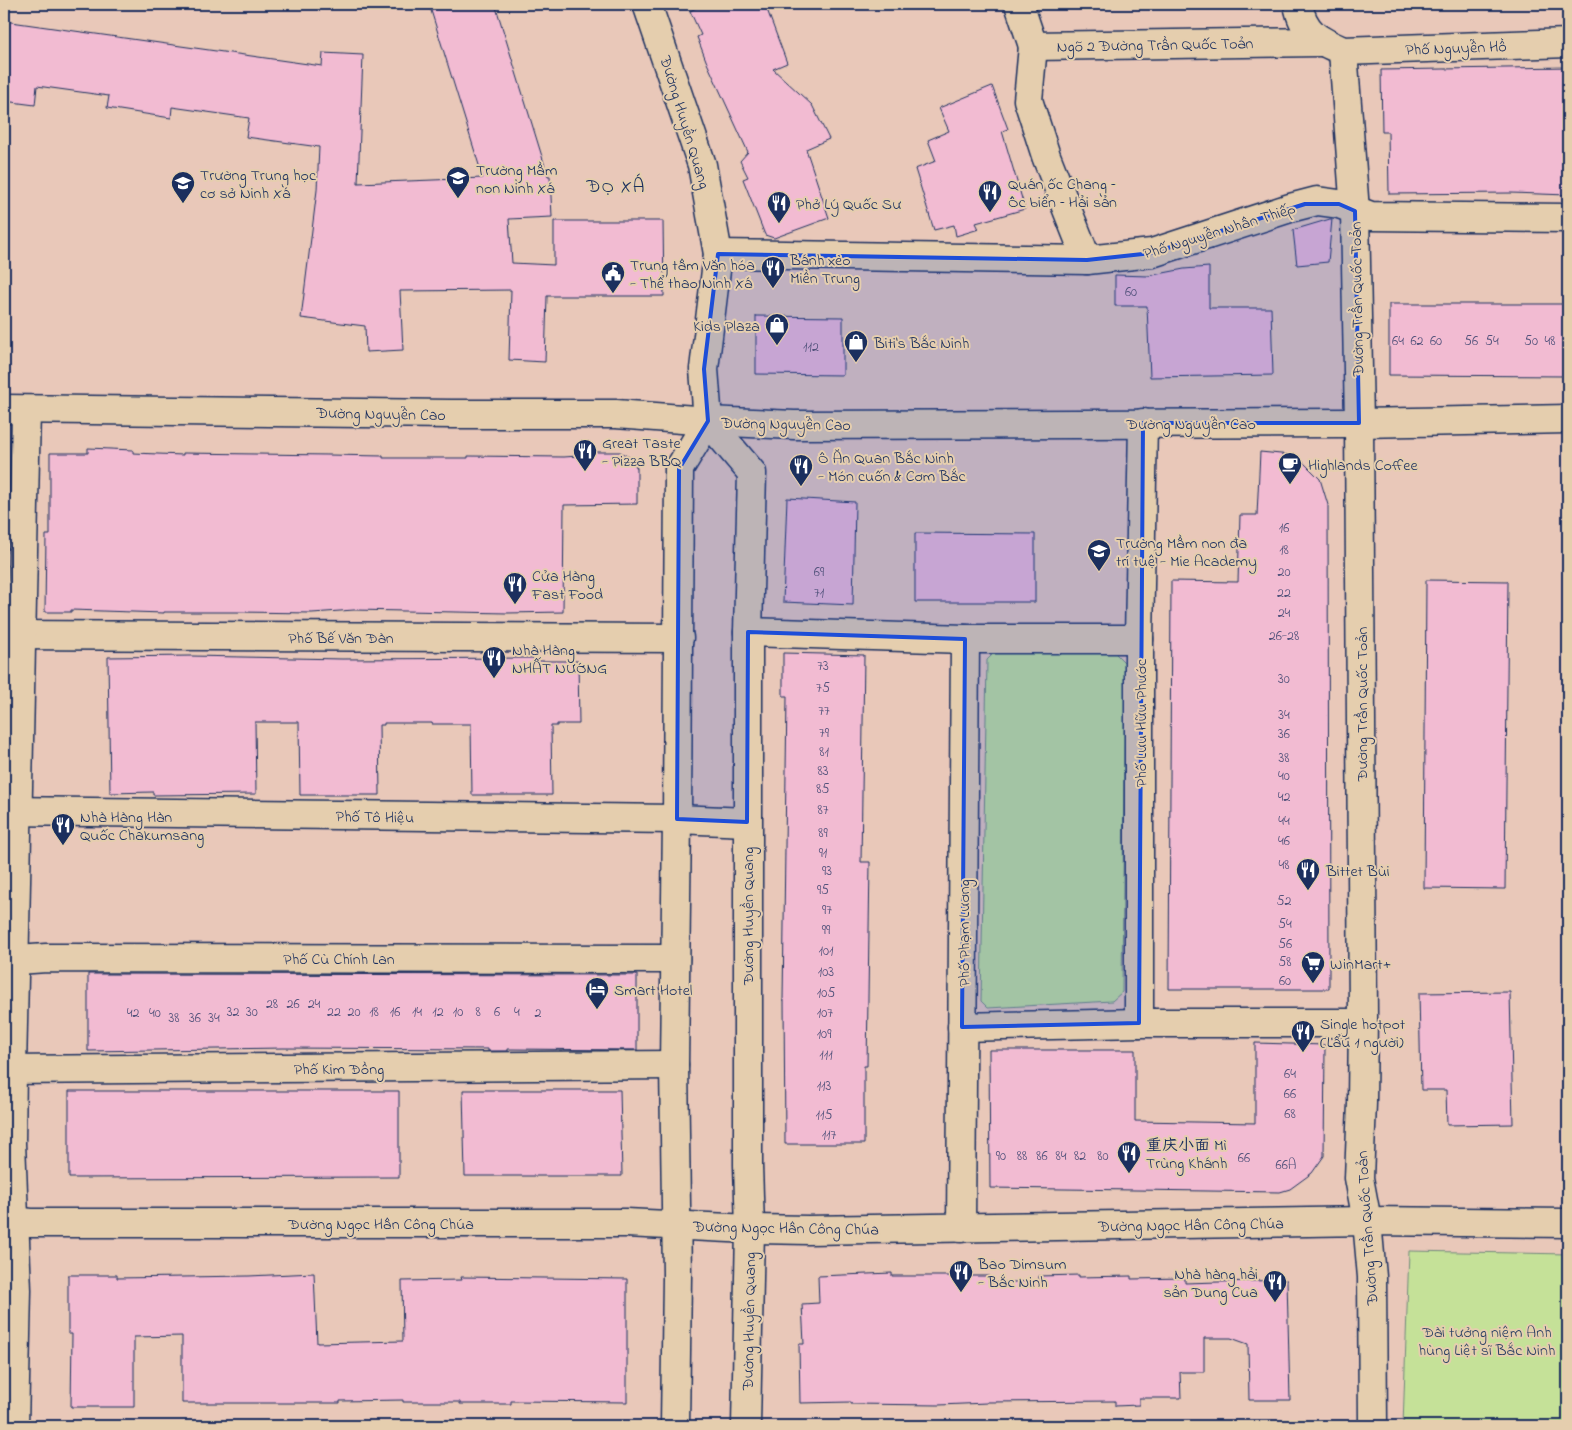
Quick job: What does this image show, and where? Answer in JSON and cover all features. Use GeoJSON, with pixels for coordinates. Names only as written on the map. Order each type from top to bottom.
{"type":"FeatureCollection","features":[{"type":"Feature","properties":{"kind":"street","name":"Đường Huyền Quang"},"geometry":{"type":"LineString","coordinates":[[647,4],[702,165],[718,254],[704,368],[708,421],[752,473],[748,632],[748,1165],[750,1229],[746,1426]]}},
{"type":"Feature","properties":{"kind":"street","name":"Ngõ 2 Đường Trần Quốc Toản"},"geometry":{"type":"LineString","coordinates":[[1019,4],[1033,46],[1332,47]]}},
{"type":"Feature","properties":{"kind":"street"},"geometry":{"type":"LineString","coordinates":[[1298,4],[1304,24],[1332,47]]}},
{"type":"Feature","properties":{"kind":"street","name":"Phố Nguyễn Hồ"},"geometry":{"type":"LineString","coordinates":[[1332,47],[1568,43]]}},
{"type":"Feature","properties":{"kind":"street"},"geometry":{"type":"LineString","coordinates":[[1033,46],[1028,100],[1046,156],[1087,260]]}},
{"type":"Feature","properties":{"kind":"street","name":"Đường Trần Quốc Toản"},"geometry":{"type":"LineString","coordinates":[[1332,47],[1355,211],[1359,423],[1363,1023],[1359,1178],[1367,1221],[1372,1276],[1373,1426]]}},
{"type":"Feature","properties":{"kind":"street","name":"Phố Nguyễn Nhân Thiếp"},"geometry":{"type":"LineString","coordinates":[[718,254],[1087,260],[1152,253],[1317,201],[1339,204],[1377,217],[1568,218]]}},
{"type":"Feature","properties":{"kind":"street"},"geometry":{"type":"LineString","coordinates":[[14,1426],[17,1290],[9,1221],[12,1143],[8,1070],[15,409]]}},
{"type":"Feature","properties":{"kind":"street","name":"Đường Nguyễn Cao"},"geometry":{"type":"LineString","coordinates":[[15,409],[616,414],[794,426],[1568,420]]}},
{"type":"Feature","properties":{"kind":"street"},"geometry":{"type":"LineString","coordinates":[[675,1426],[677,1225],[674,1065],[679,469],[708,421]]}},
{"type":"Feature","properties":{"kind":"street","name":"Phố Lưu Hữu Phước"},"geometry":{"type":"LineString","coordinates":[[1139,1023],[1140,639],[1143,423]]}},
{"type":"Feature","properties":{"kind":"street"},"geometry":{"type":"LineString","coordinates":[[748,632],[965,639],[1140,639]]}},
{"type":"Feature","properties":{"kind":"street","name":"Phố Bế Văn Đàn"},"geometry":{"type":"LineString","coordinates":[[12,636],[679,638]]}},
{"type":"Feature","properties":{"kind":"street","name":"Phố Phạm Lương"},"geometry":{"type":"LineString","coordinates":[[961,1228],[965,639]]}},
{"type":"Feature","properties":{"kind":"street","name":"Phố Tô Hiệu"},"geometry":{"type":"LineString","coordinates":[[11,812],[677,819],[747,822]]}},
{"type":"Feature","properties":{"kind":"street","name":"Phố Cù Chính Lan"},"geometry":{"type":"LineString","coordinates":[[9,961],[46,958],[675,959]]}},
{"type":"Feature","properties":{"kind":"street"},"geometry":{"type":"LineString","coordinates":[[962,1027],[1139,1023],[1363,1023]]}},
{"type":"Feature","properties":{"kind":"street","name":"Phố Kim Đồng"},"geometry":{"type":"LineString","coordinates":[[8,1070],[674,1065]]}},
{"type":"Feature","properties":{"kind":"street","name":"Đường Ngọc Hân Công Chúa"},"geometry":{"type":"LineString","coordinates":[[9,1221],[31,1223],[626,1223],[750,1229],[961,1228],[1367,1221],[1568,1223]]}},
{"type":"Feature","properties":{"kind":"highlighted area"},"geometry":{"type":"Polygon","coordinates":[[[1305,204],[1339,204],[1355,211],[1359,423],[1143,423],[1139,1023],[962,1027],[965,639],[748,632],[747,822],[677,819],[679,469],[708,421],[704,369],[718,254],[1087,260],[1152,253],[1305,204]]]}},
{"type":"Feature","properties":{"kind":"green space"},"geometry":{"type":"Polygon","coordinates":[[[995,652],[1114,652],[1125,663],[1122,992],[1112,1001],[988,1008],[981,1001],[987,660],[995,652]]]}},
{"type":"Feature","properties":{"kind":"green space","name":"Đài tưởng niệm Anh hùng Liệt sĩ Bắc Ninh"},"geometry":{"type":"Polygon","coordinates":[[[1409,1251],[1568,1254],[1568,1426],[1403,1426],[1409,1251]]]}},
{"type":"Feature","properties":{"kind":"building"},"geometry":{"type":"Polygon","coordinates":[[[429,4],[495,4],[548,176],[550,176],[552,217],[509,219],[512,263],[554,265],[554,221],[663,221],[664,296],[547,296],[545,362],[509,360],[511,290],[400,291],[403,350],[366,352],[365,326],[301,318],[317,190],[319,147],[246,137],[249,118],[172,107],[171,118],[107,108],[109,96],[37,86],[35,105],[4,101],[4,21],[322,66],[323,53],[363,55],[358,183],[483,178],[429,4]]]}},
{"type":"Feature","properties":{"kind":"building"},"geometry":{"type":"Polygon","coordinates":[[[704,4],[765,4],[787,63],[773,69],[812,105],[829,139],[806,149],[829,218],[774,238],[765,235],[743,179],[748,177],[740,161],[748,152],[707,63],[697,37],[701,35],[690,11],[704,4]]]}},
{"type":"Feature","properties":{"kind":"building"},"geometry":{"type":"Polygon","coordinates":[[[1568,67],[1568,195],[1511,193],[1389,194],[1388,132],[1382,132],[1381,70],[1568,67]]]}},
{"type":"Feature","properties":{"kind":"building"},"geometry":{"type":"Polygon","coordinates":[[[992,86],[1008,129],[1002,131],[1025,209],[976,223],[979,229],[956,236],[954,225],[934,230],[915,169],[936,161],[928,140],[949,131],[939,108],[992,86]]]}},
{"type":"Feature","properties":{"kind":"building"},"geometry":{"type":"Polygon","coordinates":[[[1332,219],[1328,262],[1297,265],[1293,230],[1332,219]]]}},
{"type":"Feature","properties":{"kind":"building"},"geometry":{"type":"Polygon","coordinates":[[[1209,267],[1209,308],[1271,308],[1273,375],[1150,377],[1147,306],[1115,306],[1115,275],[1148,276],[1184,269],[1209,267]]]}},
{"type":"Feature","properties":{"kind":"building"},"geometry":{"type":"Polygon","coordinates":[[[1389,304],[1568,304],[1568,376],[1389,375],[1389,304]]]}},
{"type":"Feature","properties":{"kind":"building"},"geometry":{"type":"Polygon","coordinates":[[[756,316],[843,317],[843,375],[756,374],[756,316]]]}},
{"type":"Feature","properties":{"kind":"building"},"geometry":{"type":"Polygon","coordinates":[[[88,448],[133,450],[133,453],[183,455],[183,453],[329,455],[383,456],[383,458],[468,458],[468,456],[564,457],[578,456],[582,452],[620,452],[629,457],[637,468],[637,504],[564,505],[563,612],[507,613],[354,610],[312,613],[164,613],[71,610],[71,612],[45,612],[46,535],[50,535],[50,453],[88,453],[88,448]]]}},
{"type":"Feature","properties":{"kind":"building"},"geometry":{"type":"Polygon","coordinates":[[[1260,452],[1291,455],[1302,461],[1320,479],[1328,505],[1329,989],[1169,989],[1171,581],[1238,582],[1240,515],[1257,515],[1260,452]]]}},
{"type":"Feature","properties":{"kind":"building"},"geometry":{"type":"Polygon","coordinates":[[[787,498],[855,502],[853,605],[783,602],[787,498]]]}},
{"type":"Feature","properties":{"kind":"building"},"geometry":{"type":"Polygon","coordinates":[[[915,533],[1035,534],[1035,602],[915,602],[915,533]]]}},
{"type":"Feature","properties":{"kind":"building"},"geometry":{"type":"Polygon","coordinates":[[[1426,580],[1508,581],[1505,889],[1424,888],[1426,580]]]}},
{"type":"Feature","properties":{"kind":"building"},"geometry":{"type":"Polygon","coordinates":[[[783,653],[864,655],[861,862],[870,862],[867,1066],[864,1066],[864,1144],[785,1144],[783,1000],[787,696],[783,696],[783,653]]]}},
{"type":"Feature","properties":{"kind":"building"},"geometry":{"type":"Polygon","coordinates":[[[191,656],[342,659],[534,658],[534,661],[578,661],[579,724],[557,724],[557,726],[551,726],[552,795],[472,795],[471,724],[384,723],[384,725],[379,725],[380,795],[300,795],[299,722],[255,722],[256,794],[153,795],[153,792],[110,793],[108,657],[191,656]]]}},
{"type":"Feature","properties":{"kind":"building"},"geometry":{"type":"Polygon","coordinates":[[[88,974],[637,975],[637,1050],[508,1049],[508,1051],[488,1051],[488,1049],[283,1048],[88,1051],[88,974]]]}},
{"type":"Feature","properties":{"kind":"building"},"geometry":{"type":"Polygon","coordinates":[[[1510,992],[1513,1124],[1447,1125],[1446,1090],[1421,1090],[1419,993],[1510,992]]]}},
{"type":"Feature","properties":{"kind":"building"},"geometry":{"type":"Polygon","coordinates":[[[1255,1043],[1325,1045],[1324,1156],[1312,1173],[1290,1189],[1280,1192],[990,1188],[989,1050],[1135,1050],[1135,1121],[1255,1123],[1255,1043]]]}},
{"type":"Feature","properties":{"kind":"building"},"geometry":{"type":"Polygon","coordinates":[[[463,1090],[620,1090],[622,1176],[465,1176],[463,1090]]]}},
{"type":"Feature","properties":{"kind":"building"},"geometry":{"type":"Polygon","coordinates":[[[69,1091],[399,1091],[399,1177],[69,1178],[69,1091]]]}},
{"type":"Feature","properties":{"kind":"building"},"geometry":{"type":"Polygon","coordinates":[[[314,1273],[317,1343],[403,1341],[402,1281],[462,1280],[461,1277],[627,1279],[627,1402],[511,1401],[511,1404],[460,1404],[460,1402],[403,1402],[403,1400],[340,1401],[340,1403],[182,1403],[182,1336],[134,1337],[134,1407],[71,1407],[72,1334],[68,1334],[68,1275],[117,1275],[117,1278],[314,1273]]]}},
{"type":"Feature","properties":{"kind":"building"},"geometry":{"type":"Polygon","coordinates":[[[892,1273],[892,1276],[989,1276],[989,1283],[1039,1281],[1039,1276],[1079,1275],[1079,1277],[1131,1276],[1131,1279],[1185,1278],[1185,1283],[1287,1280],[1290,1400],[1249,1400],[1248,1344],[1231,1338],[1204,1338],[1204,1372],[1180,1372],[1181,1398],[1139,1398],[1139,1405],[1115,1406],[1115,1401],[987,1402],[939,1405],[851,1404],[851,1402],[800,1403],[799,1344],[804,1344],[802,1304],[819,1303],[818,1276],[892,1273]]]}},
{"type":"Feature","properties":{"kind":"place","name":"Trường Mầm non Ninh Xá"},"geometry":{"type":"Point","coordinates":[458,199]}},
{"type":"Feature","properties":{"kind":"place","name":"Trường Trung học cơ sở Ninh Xá"},"geometry":{"type":"Point","coordinates":[183,204]}},
{"type":"Feature","properties":{"kind":"place","name":"Quán ốc Chang – Ốc biển – Hải sản"},"geometry":{"type":"Point","coordinates":[990,213]}},
{"type":"Feature","properties":{"kind":"place","name":"Phở Lý Quốc Sư"},"geometry":{"type":"Point","coordinates":[779,224]}},
{"type":"Feature","properties":{"kind":"place","name":"Bánh xèo Miền Trung"},"geometry":{"type":"Point","coordinates":[773,289]}},
{"type":"Feature","properties":{"kind":"place","name":"Trung tâm Văn hóa - Thể thao Ninh Xá"},"geometry":{"type":"Point","coordinates":[613,294]}},
{"type":"Feature","properties":{"kind":"place","name":"Kids Plaza"},"geometry":{"type":"Point","coordinates":[777,346]}},
{"type":"Feature","properties":{"kind":"place","name":"Biti's Bắc Ninh"},"geometry":{"type":"Point","coordinates":[856,363]}},
{"type":"Feature","properties":{"kind":"place","name":"Great Taste - Pizza BBQ"},"geometry":{"type":"Point","coordinates":[585,472]}},
{"type":"Feature","properties":{"kind":"place","name":"Highlands Coffee"},"geometry":{"type":"Point","coordinates":[1290,485]}},
{"type":"Feature","properties":{"kind":"place","name":"Ô Ăn Quan Bắc Ninh - Món cuốn & Cơm Bắc"},"geometry":{"type":"Point","coordinates":[801,487]}},
{"type":"Feature","properties":{"kind":"place","name":"Trường Mầm non đa trí tuệ - Mie Academy"},"geometry":{"type":"Point","coordinates":[1099,572]}},
{"type":"Feature","properties":{"kind":"place","name":"Cửa Hàng Fast Food"},"geometry":{"type":"Point","coordinates":[515,605]}},
{"type":"Feature","properties":{"kind":"place","name":"Nhà Hàng NHẤT NƯỚNG"},"geometry":{"type":"Point","coordinates":[494,679]}},
{"type":"Feature","properties":{"kind":"place","name":"Nhà Hàng Hàn Quốc Chakumsang"},"geometry":{"type":"Point","coordinates":[63,846]}},
{"type":"Feature","properties":{"kind":"place","name":"Bittet Bùi"},"geometry":{"type":"Point","coordinates":[1308,891]}},
{"type":"Feature","properties":{"kind":"place","name":"WinMart+"},"geometry":{"type":"Point","coordinates":[1313,984]}},
{"type":"Feature","properties":{"kind":"place","name":"Smart Hotel"},"geometry":{"type":"Point","coordinates":[597,1010]}},
{"type":"Feature","properties":{"kind":"place","name":"Single hotpot (Lẩu 1 người)"},"geometry":{"type":"Point","coordinates":[1303,1053]}},
{"type":"Feature","properties":{"kind":"place","name":"重庆小面 Mì Trùng Khánh"},"geometry":{"type":"Point","coordinates":[1129,1174]}},
{"type":"Feature","properties":{"kind":"place","name":"Bao Dimsum - Bắc Ninh"},"geometry":{"type":"Point","coordinates":[961,1293]}},
{"type":"Feature","properties":{"kind":"place","name":"Nhà hàng hải sản Dung Cua"},"geometry":{"type":"Point","coordinates":[1275,1303]}},
{"type":"Feature","properties":{"kind":"district","name":"ĐỌ XÁ"},"geometry":{"type":"Point","coordinates":[616,185]}}]}
